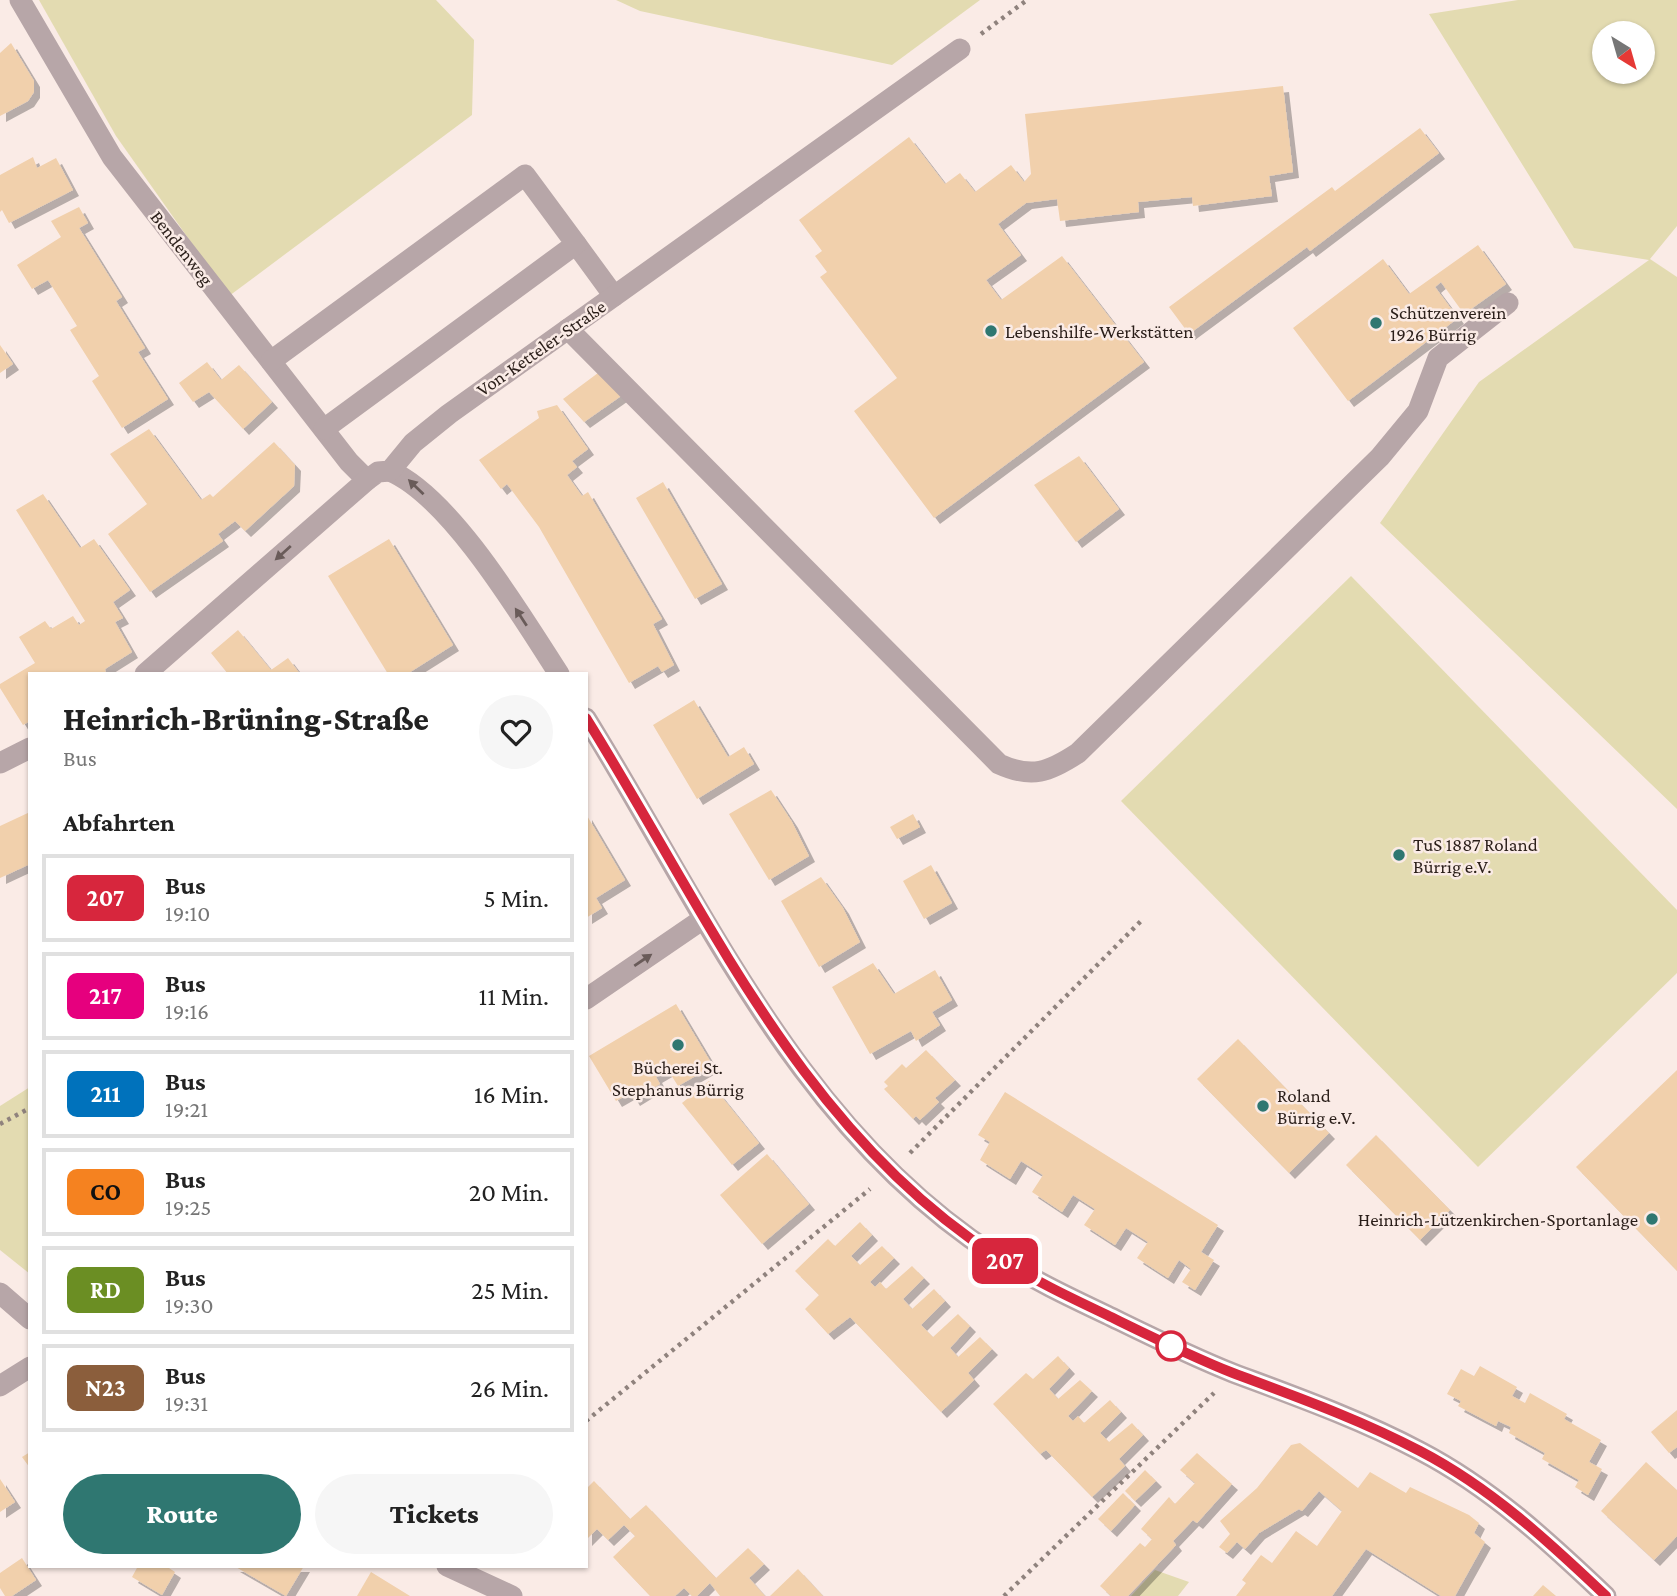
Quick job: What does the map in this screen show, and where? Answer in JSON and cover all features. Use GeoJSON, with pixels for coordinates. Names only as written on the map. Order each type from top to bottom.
{"type":"FeatureCollection","features":[{"type":"Feature","properties":{"kind":"street","name":"Bendenweg"},"geometry":{"type":"LineString","coordinates":[[20,0],[112,157],[324,429],[367,480]]}},
{"type":"Feature","properties":{"kind":"street","name":"Von-Ketteler-Straße"},"geometry":{"type":"LineString","coordinates":[[147,672],[367,480],[379,472],[390,471],[414,443],[449,414],[961,49]]}},
{"type":"Feature","properties":{"kind":"street"},"geometry":{"type":"LineString","coordinates":[[271,361],[525,175],[614,296]]}},
{"type":"Feature","properties":{"kind":"street"},"geometry":{"type":"LineString","coordinates":[[324,429],[576,244]]}},
{"type":"Feature","properties":{"kind":"street"},"geometry":{"type":"LineString","coordinates":[[568,329],[999,764],[1018,772],[1038,772],[1058,766],[1078,753],[1260,578],[1380,457],[1418,411],[1438,358],[1508,303]]}},
{"type":"Feature","properties":{"kind":"street"},"geometry":{"type":"LineString","coordinates":[[390,471],[408,479],[443,513],[498,581],[558,672]]}},
{"type":"Feature","properties":{"kind":"street"},"geometry":{"type":"LineString","coordinates":[[588,721],[703,919],[815,1088],[890,1173],[944,1219],[996,1256],[1150,1336],[1234,1373],[1343,1413],[1422,1452],[1475,1484],[1531,1526],[1606,1596]]}},
{"type":"Feature","properties":{"kind":"street"},"geometry":{"type":"LineString","coordinates":[[0,763],[28,749]]}},
{"type":"Feature","properties":{"kind":"street"},"geometry":{"type":"LineString","coordinates":[[588,998],[703,919]]}},
{"type":"Feature","properties":{"kind":"street"},"geometry":{"type":"LineString","coordinates":[[0,1293],[28,1317]]}},
{"type":"Feature","properties":{"kind":"street"},"geometry":{"type":"LineString","coordinates":[[0,1386],[28,1368]]}},
{"type":"Feature","properties":{"kind":"street"},"geometry":{"type":"LineString","coordinates":[[451,1568],[512,1596]]}},
{"type":"Feature","properties":{"kind":"path"},"geometry":{"type":"LineString","coordinates":[[961,49],[1027,0]]}},
{"type":"Feature","properties":{"kind":"path"},"geometry":{"type":"LineString","coordinates":[[588,1419],[890,1173],[1141,921]]}},
{"type":"Feature","properties":{"kind":"path"},"geometry":{"type":"LineString","coordinates":[[0,1124],[28,1109]]}},
{"type":"Feature","properties":{"kind":"path"},"geometry":{"type":"LineString","coordinates":[[1004,1596],[1234,1373]]}},
{"type":"Feature","properties":{"kind":"shaded area"},"geometry":{"type":"Polygon","coordinates":[[[39,0],[436,0],[474,40],[472,115],[229,296],[116,136],[39,0]]]}},
{"type":"Feature","properties":{"kind":"shaded area"},"geometry":{"type":"Polygon","coordinates":[[[616,0],[980,0],[892,65],[640,11],[616,0]]]}},
{"type":"Feature","properties":{"kind":"shaded area"},"geometry":{"type":"Polygon","coordinates":[[[1518,0],[1677,0],[1677,226],[1650,259],[1677,277],[1677,809],[1380,523],[1479,382],[1649,260],[1574,248],[1429,14],[1518,0]]]}},
{"type":"Feature","properties":{"kind":"shaded area","name":"TuS 1887 Roland Bürrig e.V."},"geometry":{"type":"Polygon","coordinates":[[[1351,576],[1677,910],[1677,973],[1478,1167],[1121,801],[1351,576]]]}},
{"type":"Feature","properties":{"kind":"shaded area"},"geometry":{"type":"Polygon","coordinates":[[[28,1088],[28,1272],[0,1250],[0,1106],[28,1088]]]}},
{"type":"Feature","properties":{"kind":"shaded area"},"geometry":{"type":"Polygon","coordinates":[[[1155,1570],[1189,1582],[1178,1596],[1131,1596],[1155,1570]]]}},
{"type":"Feature","properties":{"kind":"building"},"geometry":{"type":"Polygon","coordinates":[[[11,43],[34,81],[34,92],[28,101],[0,116],[0,53],[11,43]]]}},
{"type":"Feature","properties":{"kind":"building","name":"Lebenshilfe-Werkstätten"},"geometry":{"type":"Polygon","coordinates":[[[1283,86],[1293,172],[1269,176],[1272,196],[1193,206],[1192,197],[1138,202],[1139,212],[1060,221],[1057,199],[1026,203],[998,224],[1021,255],[986,280],[1001,300],[1062,256],[1144,362],[934,518],[854,411],[897,378],[820,277],[827,272],[815,256],[822,251],[799,220],[909,137],[945,184],[960,173],[975,192],[1011,165],[1024,182],[1031,174],[1025,114],[1283,86]]]}},
{"type":"Feature","properties":{"kind":"building"},"geometry":{"type":"Polygon","coordinates":[[[1420,128],[1439,153],[1310,251],[1307,247],[1189,334],[1169,307],[1332,187],[1335,191],[1420,128]]]}},
{"type":"Feature","properties":{"kind":"building"},"geometry":{"type":"Polygon","coordinates":[[[33,157],[37,168],[56,158],[73,190],[9,223],[2,210],[0,212],[0,175],[33,157]]]}},
{"type":"Feature","properties":{"kind":"building"},"geometry":{"type":"Polygon","coordinates":[[[79,207],[88,223],[79,228],[122,297],[116,301],[145,348],[138,352],[168,399],[122,428],[92,381],[99,376],[70,330],[77,326],[48,280],[32,289],[17,265],[61,237],[51,221],[79,207]]]}},
{"type":"Feature","properties":{"kind":"building","name":"Schützenverein 1926 Bürrig"},"geometry":{"type":"Polygon","coordinates":[[[1478,245],[1506,284],[1464,314],[1441,282],[1435,287],[1458,318],[1348,401],[1293,328],[1383,259],[1409,294],[1478,245]]]}},
{"type":"Feature","properties":{"kind":"building"},"geometry":{"type":"Polygon","coordinates":[[[0,345],[13,364],[0,373],[0,345]]]}},
{"type":"Feature","properties":{"kind":"building"},"geometry":{"type":"Polygon","coordinates":[[[207,362],[221,380],[239,365],[272,402],[243,429],[209,392],[193,402],[179,383],[207,362]]]}},
{"type":"Feature","properties":{"kind":"building"},"geometry":{"type":"Polygon","coordinates":[[[598,373],[621,396],[584,422],[563,399],[598,373]]]}},
{"type":"Feature","properties":{"kind":"building"},"geometry":{"type":"Polygon","coordinates":[[[557,405],[588,449],[572,461],[577,467],[567,475],[582,496],[588,492],[662,619],[653,624],[674,665],[662,672],[658,666],[629,683],[539,527],[507,484],[501,489],[479,460],[539,418],[537,411],[557,405]]]}},
{"type":"Feature","properties":{"kind":"building"},"geometry":{"type":"Polygon","coordinates":[[[149,429],[201,500],[210,494],[213,497],[274,442],[295,465],[294,486],[245,531],[235,521],[218,534],[223,541],[150,592],[108,534],[147,504],[110,454],[149,429]]]}},
{"type":"Feature","properties":{"kind":"building"},"geometry":{"type":"Polygon","coordinates":[[[1079,456],[1119,509],[1076,542],[1034,485],[1079,456]]]}},
{"type":"Feature","properties":{"kind":"building"},"geometry":{"type":"Polygon","coordinates":[[[663,482],[722,584],[695,599],[636,498],[663,482]]]}},
{"type":"Feature","properties":{"kind":"building"},"geometry":{"type":"Polygon","coordinates":[[[43,494],[80,548],[94,539],[130,590],[113,602],[123,618],[115,622],[132,652],[105,669],[106,672],[28,672],[28,722],[23,725],[0,688],[0,684],[35,663],[19,637],[45,621],[51,629],[73,616],[79,625],[85,621],[16,510],[43,494]]]}},
{"type":"Feature","properties":{"kind":"building"},"geometry":{"type":"Polygon","coordinates":[[[389,539],[453,645],[410,672],[387,672],[328,576],[389,539]]]}},
{"type":"Feature","properties":{"kind":"building"},"geometry":{"type":"Polygon","coordinates":[[[238,630],[271,670],[288,658],[298,672],[226,672],[211,653],[238,630]]]}},
{"type":"Feature","properties":{"kind":"building"},"geometry":{"type":"Polygon","coordinates":[[[694,700],[728,757],[744,747],[754,764],[697,799],[653,725],[694,700]]]}},
{"type":"Feature","properties":{"kind":"building"},"geometry":{"type":"Polygon","coordinates":[[[771,790],[792,822],[809,856],[769,880],[729,814],[771,790]]]}},
{"type":"Feature","properties":{"kind":"building"},"geometry":{"type":"Polygon","coordinates":[[[28,813],[28,865],[0,878],[0,826],[28,813]]]}},
{"type":"Feature","properties":{"kind":"building"},"geometry":{"type":"Polygon","coordinates":[[[913,814],[920,827],[897,839],[890,827],[913,814]]]}},
{"type":"Feature","properties":{"kind":"building"},"geometry":{"type":"Polygon","coordinates":[[[588,817],[625,880],[596,898],[602,908],[588,917],[588,817]]]}},
{"type":"Feature","properties":{"kind":"building"},"geometry":{"type":"Polygon","coordinates":[[[931,865],[952,903],[924,919],[903,881],[931,865]]]}},
{"type":"Feature","properties":{"kind":"building"},"geometry":{"type":"Polygon","coordinates":[[[821,877],[843,908],[860,942],[819,967],[781,901],[821,877]]]}},
{"type":"Feature","properties":{"kind":"building"},"geometry":{"type":"Polygon","coordinates":[[[873,963],[894,994],[935,970],[952,1000],[932,1012],[940,1025],[916,1041],[911,1031],[870,1054],[832,987],[873,963]]]}},
{"type":"Feature","properties":{"kind":"building"},"geometry":{"type":"Polygon","coordinates":[[[676,1004],[713,1066],[678,1086],[668,1070],[656,1077],[660,1084],[634,1100],[630,1093],[616,1101],[589,1056],[676,1004]]]}},
{"type":"Feature","properties":{"kind":"building","name":"Roland Bürrig e.V."},"geometry":{"type":"Polygon","coordinates":[[[1238,1039],[1329,1133],[1289,1173],[1197,1079],[1238,1039]]]}},
{"type":"Feature","properties":{"kind":"building"},"geometry":{"type":"Polygon","coordinates":[[[926,1050],[955,1080],[935,1098],[939,1102],[920,1120],[916,1116],[913,1119],[884,1089],[888,1086],[884,1082],[902,1064],[906,1068],[926,1050]]]}},
{"type":"Feature","properties":{"kind":"building","name":"Heinrich-Lützenkirchen-Sportanlage"},"geometry":{"type":"Polygon","coordinates":[[[1677,1070],[1677,1271],[1576,1167],[1677,1070]]]}},
{"type":"Feature","properties":{"kind":"building"},"geometry":{"type":"Polygon","coordinates":[[[709,1081],[759,1143],[732,1165],[682,1103],[709,1081]]]}},
{"type":"Feature","properties":{"kind":"building"},"geometry":{"type":"Polygon","coordinates":[[[1005,1092],[1218,1225],[1201,1252],[1214,1260],[1195,1290],[1182,1282],[1191,1269],[1179,1260],[1168,1278],[1137,1258],[1148,1242],[1126,1228],[1115,1245],[1084,1225],[1095,1209],[1073,1195],[1062,1212],[1032,1192],[1043,1175],[1021,1161],[1010,1179],[980,1160],[990,1142],[978,1135],[1005,1092]]]}},
{"type":"Feature","properties":{"kind":"building"},"geometry":{"type":"Polygon","coordinates":[[[1376,1135],[1450,1210],[1420,1240],[1346,1165],[1376,1135]]]}},
{"type":"Feature","properties":{"kind":"building"},"geometry":{"type":"Polygon","coordinates":[[[767,1154],[809,1204],[762,1244],[720,1195],[767,1154]]]}},
{"type":"Feature","properties":{"kind":"building"},"geometry":{"type":"Polygon","coordinates":[[[860,1222],[872,1235],[851,1256],[860,1265],[882,1246],[894,1258],[870,1282],[875,1287],[880,1282],[886,1289],[912,1266],[924,1278],[903,1299],[912,1309],[934,1289],[945,1301],[921,1325],[933,1337],[958,1314],[970,1326],[950,1348],[958,1357],[980,1337],[992,1349],[968,1373],[974,1380],[941,1412],[850,1317],[828,1334],[805,1309],[819,1295],[795,1271],[828,1239],[835,1246],[860,1222]]]}},
{"type":"Feature","properties":{"kind":"building"},"geometry":{"type":"Polygon","coordinates":[[[1058,1356],[1069,1368],[1049,1389],[1058,1399],[1080,1380],[1092,1391],[1068,1416],[1073,1421],[1078,1416],[1084,1423],[1110,1400],[1121,1412],[1100,1433],[1109,1442],[1132,1423],[1143,1435],[1119,1459],[1125,1466],[1092,1497],[1046,1450],[1040,1454],[993,1404],[1026,1373],[1033,1379],[1058,1356]]]}},
{"type":"Feature","properties":{"kind":"building"},"geometry":{"type":"Polygon","coordinates":[[[1480,1366],[1517,1387],[1512,1396],[1525,1403],[1530,1393],[1567,1414],[1564,1419],[1601,1440],[1589,1462],[1602,1469],[1588,1495],[1575,1487],[1579,1480],[1542,1459],[1545,1453],[1509,1433],[1511,1427],[1498,1421],[1496,1426],[1458,1406],[1461,1401],[1447,1394],[1461,1369],[1474,1376],[1480,1366]]]}},
{"type":"Feature","properties":{"kind":"building"},"geometry":{"type":"Polygon","coordinates":[[[1677,1410],[1677,1447],[1669,1453],[1651,1432],[1677,1410]]]}},
{"type":"Feature","properties":{"kind":"building"},"geometry":{"type":"Polygon","coordinates":[[[1300,1443],[1358,1488],[1370,1472],[1406,1493],[1410,1487],[1469,1515],[1479,1523],[1474,1533],[1485,1542],[1455,1596],[1441,1596],[1366,1549],[1332,1596],[1236,1596],[1246,1583],[1242,1580],[1261,1555],[1272,1563],[1296,1531],[1317,1546],[1342,1511],[1319,1491],[1302,1511],[1299,1509],[1259,1533],[1245,1549],[1237,1542],[1227,1553],[1219,1547],[1230,1534],[1220,1521],[1257,1488],[1291,1445],[1300,1443]]]}},
{"type":"Feature","properties":{"kind":"building"},"geometry":{"type":"Polygon","coordinates":[[[28,1453],[28,1465],[22,1457],[28,1453]]]}},
{"type":"Feature","properties":{"kind":"building"},"geometry":{"type":"Polygon","coordinates":[[[1197,1453],[1232,1484],[1197,1523],[1193,1520],[1173,1541],[1176,1545],[1128,1596],[1111,1596],[1100,1586],[1140,1543],[1145,1547],[1152,1539],[1141,1529],[1169,1497],[1175,1504],[1195,1483],[1180,1470],[1197,1453]]]}},
{"type":"Feature","properties":{"kind":"building"},"geometry":{"type":"Polygon","coordinates":[[[1646,1462],[1677,1490],[1677,1536],[1654,1560],[1601,1511],[1646,1462]]]}},
{"type":"Feature","properties":{"kind":"building"},"geometry":{"type":"Polygon","coordinates":[[[1145,1470],[1156,1481],[1135,1501],[1125,1491],[1145,1470]]]}},
{"type":"Feature","properties":{"kind":"building"},"geometry":{"type":"Polygon","coordinates":[[[0,1479],[15,1502],[0,1512],[0,1479]]]}},
{"type":"Feature","properties":{"kind":"building"},"geometry":{"type":"Polygon","coordinates":[[[594,1481],[630,1519],[646,1505],[716,1578],[748,1548],[764,1564],[749,1578],[765,1596],[720,1596],[710,1583],[697,1596],[692,1596],[684,1588],[675,1596],[650,1596],[613,1557],[635,1536],[624,1525],[608,1540],[597,1529],[588,1538],[588,1487],[594,1481]]]}},
{"type":"Feature","properties":{"kind":"building"},"geometry":{"type":"Polygon","coordinates":[[[1123,1493],[1135,1505],[1111,1531],[1098,1519],[1123,1493]]]}},
{"type":"Feature","properties":{"kind":"building"},"geometry":{"type":"Polygon","coordinates":[[[22,1558],[36,1580],[12,1596],[5,1596],[0,1588],[0,1573],[22,1558]]]}},
{"type":"Feature","properties":{"kind":"building"},"geometry":{"type":"Polygon","coordinates":[[[137,1568],[169,1568],[175,1572],[162,1595],[132,1577],[137,1568]]]}},
{"type":"Feature","properties":{"kind":"building"},"geometry":{"type":"Polygon","coordinates":[[[237,1568],[303,1568],[286,1596],[237,1568]]]}},
{"type":"Feature","properties":{"kind":"building"},"geometry":{"type":"Polygon","coordinates":[[[798,1569],[823,1596],[770,1596],[798,1569]]]}},
{"type":"Feature","properties":{"kind":"building"},"geometry":{"type":"Polygon","coordinates":[[[371,1572],[410,1596],[357,1596],[371,1572]]]}},
{"type":"Feature","properties":{"kind":"building"},"geometry":{"type":"Polygon","coordinates":[[[1543,1585],[1556,1596],[1533,1596],[1543,1585]]]}},
{"type":"Feature","properties":{"kind":"bus line","name":"207"},"geometry":{"type":"LineString","coordinates":[[588,721],[630,789],[703,919],[785,1046],[854,1135],[916,1197],[996,1256],[1063,1293],[1175,1348],[1343,1413],[1422,1452],[1510,1508],[1606,1596]]}},
{"type":"Feature","properties":{"kind":"place","name":"Schützenverein 1926 Bürrig"},"geometry":{"type":"Point","coordinates":[1376,323]}},
{"type":"Feature","properties":{"kind":"place","name":"Lebenshilfe-Werkstätten"},"geometry":{"type":"Point","coordinates":[991,331]}},
{"type":"Feature","properties":{"kind":"place","name":"TuS 1887 Roland Bürrig e.V."},"geometry":{"type":"Point","coordinates":[1399,855]}},
{"type":"Feature","properties":{"kind":"place","name":"Bücherei St. Stephanus Bürrig"},"geometry":{"type":"Point","coordinates":[678,1045]}},
{"type":"Feature","properties":{"kind":"place","name":"Roland Bürrig e.V."},"geometry":{"type":"Point","coordinates":[1263,1106]}},
{"type":"Feature","properties":{"kind":"place","name":"Heinrich-Lützenkirchen-Sportanlage"},"geometry":{"type":"Point","coordinates":[1652,1219]}}]}
